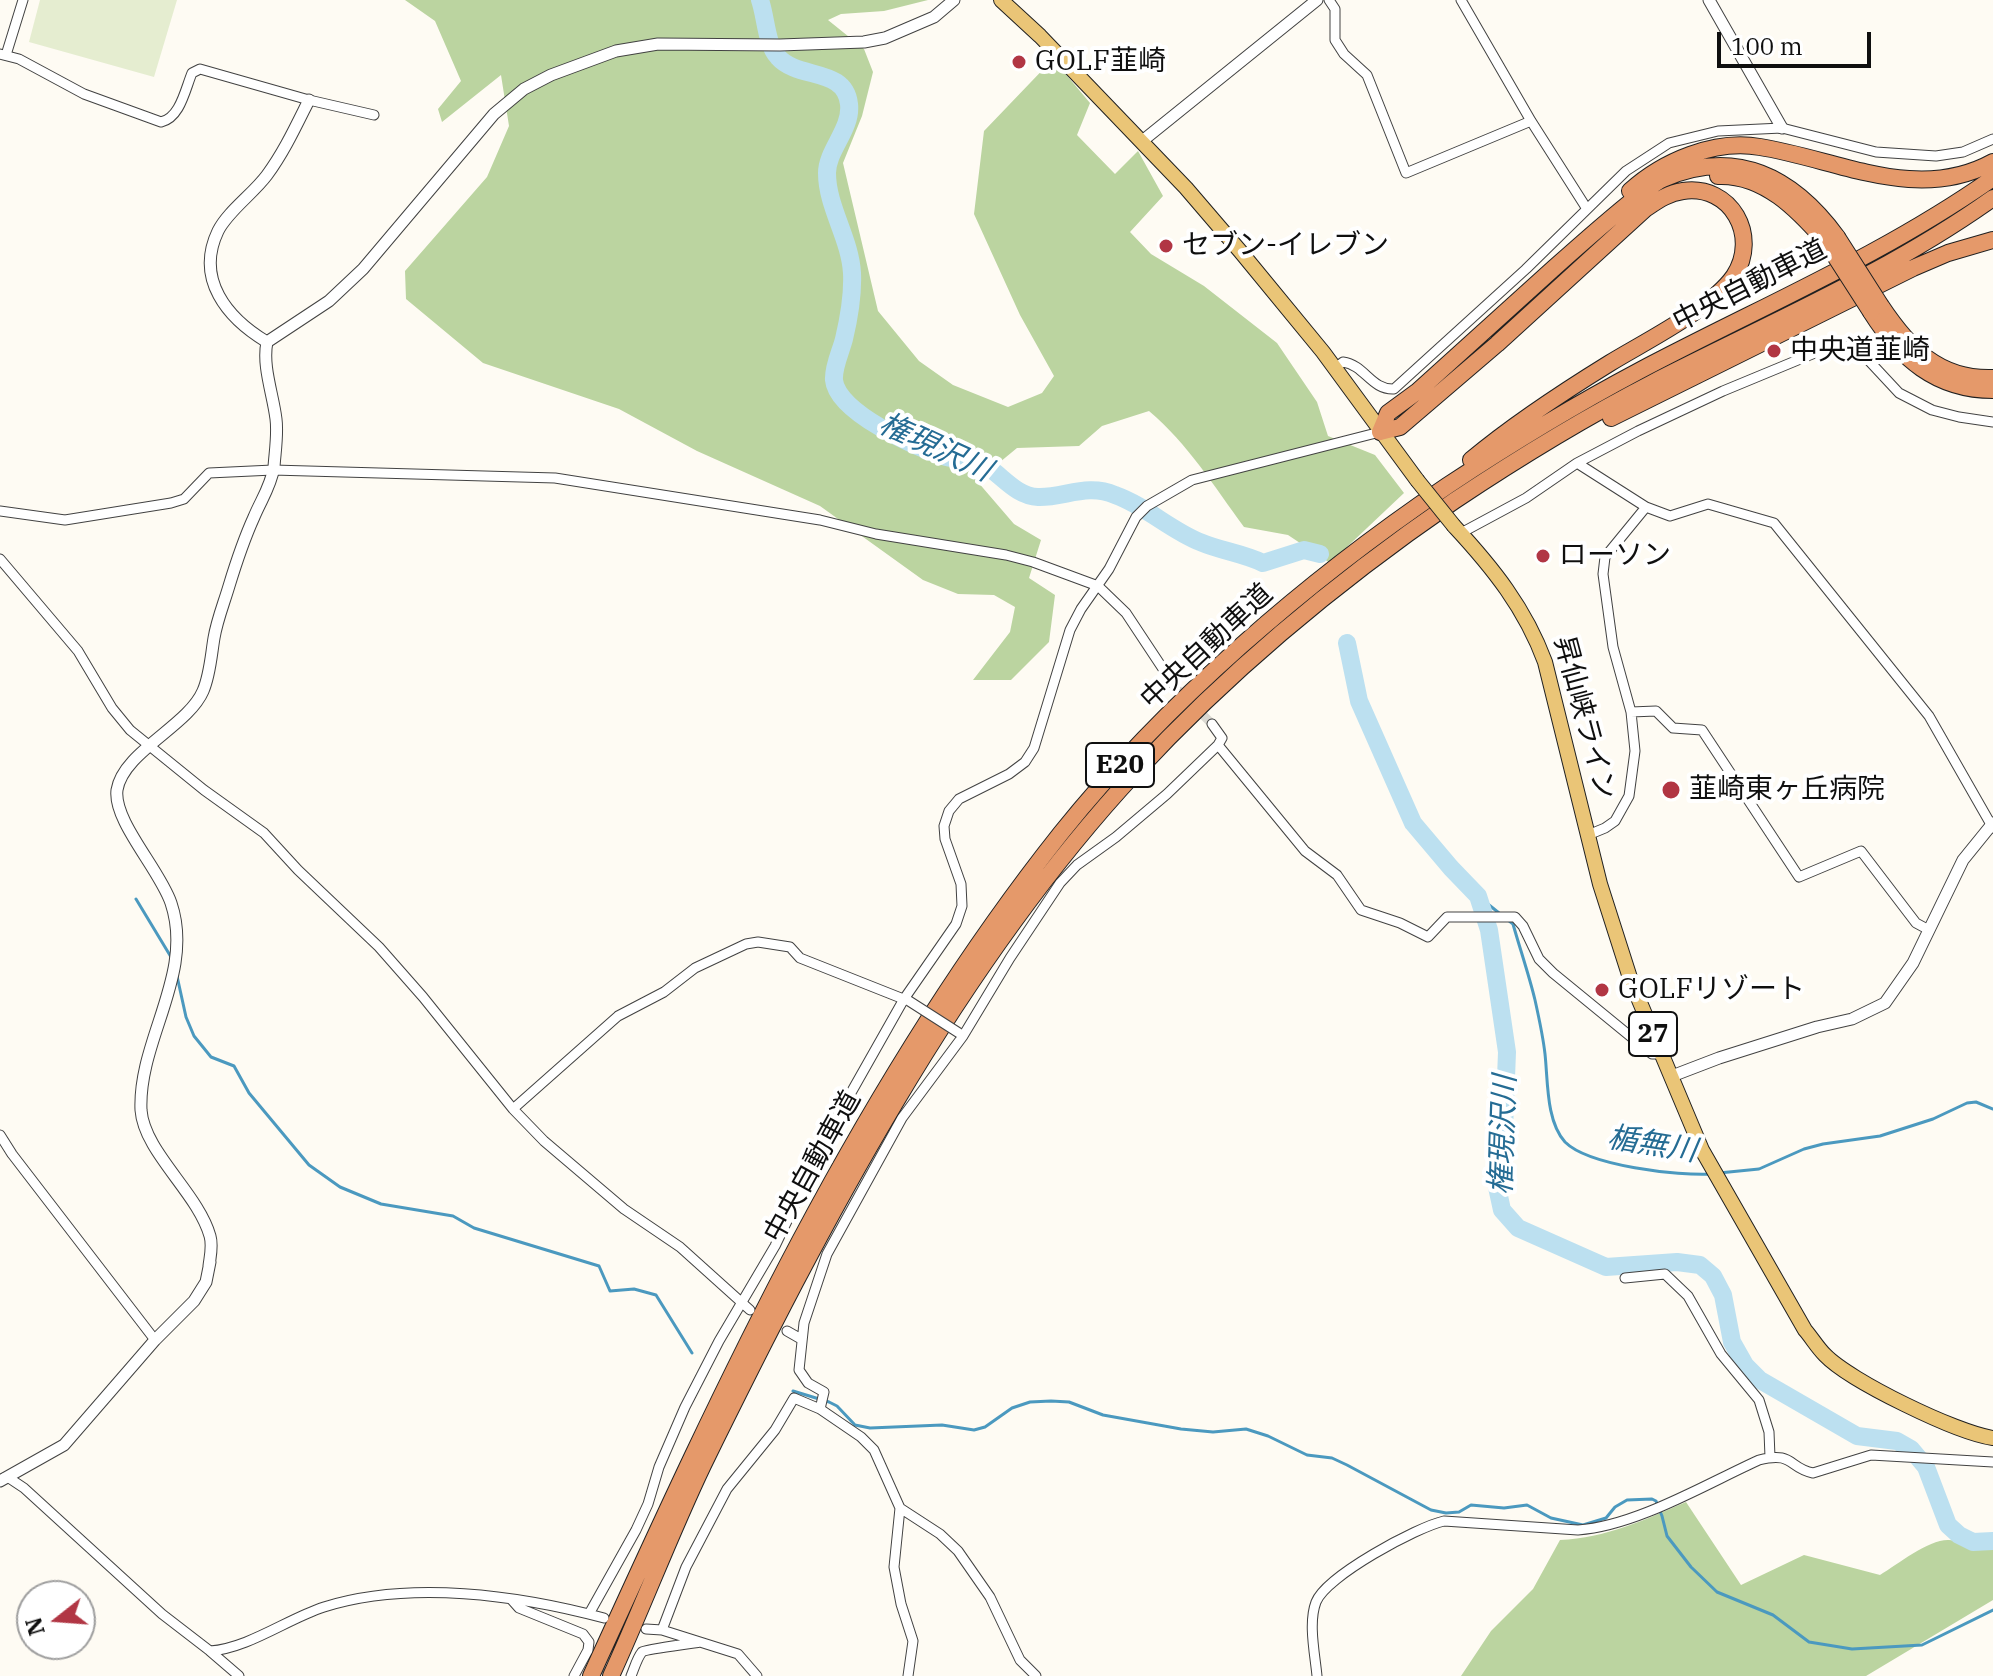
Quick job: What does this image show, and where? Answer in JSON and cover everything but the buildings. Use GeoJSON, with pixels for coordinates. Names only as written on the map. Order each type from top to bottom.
{"type":"FeatureCollection","features":[{"type":"Feature","properties":{"kind":"highway"},"geometry":{"type":"LineString","coordinates":[[1485,331],[1599,218],[1648,175],[1692,155],[1722,147],[1757,146],[1887,179],[1913,180],[1970,171],[1993,162]]}},
{"type":"Feature","properties":{"kind":"highway"},"geometry":{"type":"LineString","coordinates":[[1380,432],[1388,413],[1418,391],[1609,218],[1661,179],[1696,168],[1724,166],[1751,169],[1777,180],[1812,209],[1876,309],[1919,354],[1971,379],[1993,378]]}},
{"type":"Feature","properties":{"kind":"highway"},"geometry":{"type":"LineString","coordinates":[[1497,344],[1632,209],[1664,186],[1691,178],[1726,176],[1750,180],[1776,193],[1832,240]]}},
{"type":"Feature","properties":{"kind":"highway","name":"中央自動車道"},"geometry":{"type":"LineString","coordinates":[[591,1676],[704,1429],[847,1155],[1004,909],[1062,831],[1121,763],[1281,612],[1449,485],[1582,402],[1871,254],[1919,227],[1993,178]]}},
{"type":"Feature","properties":{"kind":"highway"},"geometry":{"type":"LineString","coordinates":[[1380,432],[1400,427],[1497,344],[1645,209],[1668,194],[1685,190],[1707,192],[1730,204],[1741,222],[1745,239],[1742,259],[1719,293],[1567,391],[1477,455],[1399,520]]}},
{"type":"Feature","properties":{"kind":"highway","name":"中央自動車道"},"geometry":{"type":"LineString","coordinates":[[611,1676],[701,1469],[880,1129],[1016,920],[1134,774],[1241,670],[1347,578],[1493,477],[1615,403],[1879,268],[1993,198]]}},
{"type":"Feature","properties":{"kind":"highway"},"geometry":{"type":"LineString","coordinates":[[1493,477],[1913,268],[1948,253],[1993,240]]}},
{"type":"Feature","properties":{"kind":"highway"},"geometry":{"type":"LineString","coordinates":[[1876,309],[1889,341],[1911,361],[1938,379],[1957,386],[1993,390]]}},
{"type":"Feature","properties":{"kind":"main road","name":"昇仙峡ライン"},"geometry":{"type":"LineString","coordinates":[[1001,0],[1040,36],[1141,142],[1240,251],[1335,368],[1417,480],[1520,606],[1545,662],[1614,933],[1661,1054],[1708,1162],[1805,1330],[1825,1355],[1873,1388],[1935,1418],[1993,1438]]}},
{"type":"Feature","properties":{"kind":"street"},"geometry":{"type":"LineString","coordinates":[[23,0],[3,54],[19,59],[84,94],[161,122],[175,115],[192,73],[200,69],[374,115]]}},
{"type":"Feature","properties":{"kind":"street"},"geometry":{"type":"LineString","coordinates":[[2,1477],[64,1445],[155,1340],[194,1301],[206,1282],[211,1239],[202,1216],[148,1137],[141,1111],[145,1072],[170,985],[178,939],[171,904],[157,872],[126,827],[117,805],[117,789],[124,774],[149,746],[191,710],[207,681],[215,634],[229,586],[273,470],[277,423],[264,354],[267,342],[329,301],[394,235],[485,124],[524,89],[551,75],[616,51],[658,44],[864,42],[885,38],[934,17],[954,0]]}},
{"type":"Feature","properties":{"kind":"street"},"geometry":{"type":"LineString","coordinates":[[1141,142],[1317,0]]}},
{"type":"Feature","properties":{"kind":"street"},"geometry":{"type":"LineString","coordinates":[[1329,0],[1335,9],[1335,40],[1344,54],[1367,75],[1406,173],[1531,121]]}},
{"type":"Feature","properties":{"kind":"street"},"geometry":{"type":"LineString","coordinates":[[1461,0],[1531,121],[1587,209]]}},
{"type":"Feature","properties":{"kind":"street"},"geometry":{"type":"LineString","coordinates":[[1709,0],[1782,128]]}},
{"type":"Feature","properties":{"kind":"street"},"geometry":{"type":"LineString","coordinates":[[267,342],[251,332],[215,292],[210,278],[212,253],[218,231],[268,173],[290,139],[309,100]]}},
{"type":"Feature","properties":{"kind":"street"},"geometry":{"type":"LineString","coordinates":[[1335,368],[1343,362],[1353,363],[1379,387],[1394,389],[1526,269],[1626,171],[1669,143],[1709,132],[1782,128],[1876,152],[1950,155],[1993,139]]}},
{"type":"Feature","properties":{"kind":"street"},"geometry":{"type":"LineString","coordinates":[[1458,530],[1526,498],[1577,463],[1723,391],[1822,350],[1842,345],[1858,349],[1899,393],[1932,410],[1993,422]]}},
{"type":"Feature","properties":{"kind":"street"},"geometry":{"type":"LineString","coordinates":[[589,1614],[636,1530],[685,1407],[719,1341],[746,1307],[835,1121],[906,1000],[956,924],[962,906],[961,884],[945,839],[944,826],[949,811],[959,799],[1009,774],[1025,762],[1034,748],[1070,630],[1136,517],[1147,506],[1192,480],[1380,432]]}},
{"type":"Feature","properties":{"kind":"street"},"geometry":{"type":"LineString","coordinates":[[1577,463],[1646,507],[1670,516],[1708,504],[1774,523],[1929,716],[1992,826],[1963,860],[1913,963],[1885,1003],[1852,1019],[1747,1049],[1672,1076]]}},
{"type":"Feature","properties":{"kind":"street"},"geometry":{"type":"LineString","coordinates":[[0,511],[65,520],[171,503],[184,499],[209,473],[273,470],[555,478],[820,520],[876,534],[1033,562],[1098,586],[1126,613],[1175,687]]}},
{"type":"Feature","properties":{"kind":"street"},"geometry":{"type":"LineString","coordinates":[[1588,835],[1615,821],[1629,796],[1635,751],[1631,712],[1613,647],[1603,574],[1605,557],[1646,507]]}},
{"type":"Feature","properties":{"kind":"street"},"geometry":{"type":"LineString","coordinates":[[0,559],[78,651],[112,708],[130,730],[264,833],[379,947],[513,1109],[544,1141],[605,1192],[680,1247],[746,1307]]}},
{"type":"Feature","properties":{"kind":"street"},"geometry":{"type":"LineString","coordinates":[[1631,712],[1656,711],[1673,728],[1702,730],[1799,877],[1861,851],[1916,923],[1929,930]]}},
{"type":"Feature","properties":{"kind":"street"},"geometry":{"type":"LineString","coordinates":[[820,1409],[824,1392],[808,1383],[799,1370],[801,1339],[827,1254],[855,1200],[902,1118],[961,1035],[1060,883],[1077,865],[1167,794],[1218,745],[1222,738],[1212,724]]}},
{"type":"Feature","properties":{"kind":"street"},"geometry":{"type":"LineString","coordinates":[[1218,745],[1305,851],[1337,875],[1361,910],[1400,923],[1428,937],[1447,917],[1515,917],[1523,926],[1539,959],[1553,973],[1652,1054],[1661,1054]]}},
{"type":"Feature","properties":{"kind":"street"},"geometry":{"type":"LineString","coordinates":[[513,1109],[618,1016],[664,992],[695,968],[746,944],[758,942],[790,947],[800,958],[906,1000],[961,1035]]}},
{"type":"Feature","properties":{"kind":"street"},"geometry":{"type":"LineString","coordinates":[[0,1135],[155,1340]]}},
{"type":"Feature","properties":{"kind":"street"},"geometry":{"type":"LineString","coordinates":[[1625,1278],[1665,1274],[1688,1296],[1721,1354],[1759,1400],[1769,1432],[1770,1457]]}},
{"type":"Feature","properties":{"kind":"street"},"geometry":{"type":"LineString","coordinates":[[787,1331],[801,1339]]}},
{"type":"Feature","properties":{"kind":"street"},"geometry":{"type":"LineString","coordinates":[[662,1630],[686,1567],[727,1489],[775,1430],[794,1398],[820,1409],[861,1437],[874,1450],[900,1508],[894,1567],[901,1604],[913,1641],[908,1676]]}},
{"type":"Feature","properties":{"kind":"street"},"geometry":{"type":"LineString","coordinates":[[1317,1676],[1313,1615],[1322,1591],[1407,1533],[1444,1521],[1595,1529],[1645,1512],[1770,1457],[1784,1457],[1806,1472],[1813,1473],[1871,1455],[1993,1462]]}},
{"type":"Feature","properties":{"kind":"street"},"geometry":{"type":"LineString","coordinates":[[2,1477],[24,1488],[162,1614],[239,1676]]}},
{"type":"Feature","properties":{"kind":"street"},"geometry":{"type":"LineString","coordinates":[[900,1508],[940,1534],[958,1551],[979,1577],[1020,1660],[1036,1676]]}},
{"type":"Feature","properties":{"kind":"street"},"geometry":{"type":"LineString","coordinates":[[210,1651],[234,1645],[322,1608],[349,1600],[383,1596],[443,1593],[511,1599],[604,1618]]}},
{"type":"Feature","properties":{"kind":"street"},"geometry":{"type":"LineString","coordinates":[[511,1599],[519,1608],[583,1634],[589,1642],[588,1650],[574,1676]]}},
{"type":"Feature","properties":{"kind":"street"},"geometry":{"type":"LineString","coordinates":[[646,1629],[662,1630],[738,1654],[757,1676]]}},
{"type":"Feature","properties":{"kind":"street"},"geometry":{"type":"LineString","coordinates":[[631,1676],[642,1652],[700,1642]]}},
{"type":"Feature","properties":{"kind":"green space"},"geometry":{"type":"Polygon","coordinates":[[[40,0],[177,0],[154,77],[29,42],[40,0]]]}},
{"type":"Feature","properties":{"kind":"green space"},"geometry":{"type":"Polygon","coordinates":[[[405,0],[928,0],[884,11],[841,14],[828,20],[864,49],[873,72],[862,116],[843,163],[878,311],[919,361],[953,385],[1008,407],[1042,393],[1054,376],[1020,315],[974,214],[984,131],[1053,59],[1090,103],[1077,135],[1115,174],[1138,151],[1163,196],[1130,232],[1151,254],[1204,286],[1277,343],[1317,402],[1328,436],[1375,455],[1404,493],[1330,563],[1288,535],[1244,527],[1188,451],[1149,411],[1102,426],[1079,446],[1017,448],[977,481],[1014,524],[1041,540],[1029,578],[1055,595],[1049,642],[1011,680],[973,680],[1010,632],[1015,607],[994,595],[958,594],[923,580],[820,506],[697,451],[619,409],[483,363],[406,299],[405,271],[487,177],[509,126],[501,75],[442,122],[438,109],[461,81],[435,21],[405,0]]]}},
{"type":"Feature","properties":{"kind":"green space"},"geometry":{"type":"Polygon","coordinates":[[[1686,1502],[1741,1585],[1804,1555],[1880,1575],[1923,1548],[1949,1540],[1993,1549],[1993,1600],[1866,1676],[1461,1676],[1491,1631],[1533,1589],[1560,1540],[1609,1532],[1686,1502]]]}},
{"type":"Feature","properties":{"kind":"waterway","name":"権現沢川"},"geometry":{"type":"LineString","coordinates":[[760,0],[769,38],[778,57],[797,69],[839,84],[846,92],[849,104],[847,122],[831,156],[827,173],[852,273],[849,314],[834,375],[839,392],[849,405],[881,428],[917,446],[946,457],[972,460],[984,465],[1020,492],[1029,495],[1048,497],[1095,490],[1105,492],[1137,505],[1200,542],[1263,563],[1304,550],[1320,554]]}},
{"type":"Feature","properties":{"kind":"waterway","name":"権現沢川"},"geometry":{"type":"LineString","coordinates":[[1347,643],[1359,701],[1413,823],[1478,896],[1489,930],[1507,1052],[1504,1130],[1497,1187],[1502,1210],[1518,1228],[1606,1267],[1677,1262],[1700,1265],[1713,1276],[1723,1295],[1732,1342],[1745,1365],[1760,1380],[1857,1436],[1897,1441],[1911,1449],[1926,1467],[1948,1525],[1973,1542],[1993,1541]]}},
{"type":"Feature","properties":{"kind":"waterway","name":"楯無川"},"geometry":{"type":"LineString","coordinates":[[1478,896],[1499,913]]}},
{"type":"Feature","properties":{"kind":"waterway"},"geometry":{"type":"LineString","coordinates":[[136,899],[171,957]]}},
{"type":"Feature","properties":{"kind":"waterway","name":"楯無川"},"geometry":{"type":"LineString","coordinates":[[1508,920],[1513,924],[1533,991],[1543,1040],[1551,1112],[1565,1142],[1593,1157],[1635,1168],[1712,1174]]}},
{"type":"Feature","properties":{"kind":"waterway"},"geometry":{"type":"LineString","coordinates":[[177,976],[186,1017],[194,1036],[211,1057],[234,1066],[249,1093],[309,1165],[340,1187],[381,1204],[453,1216],[474,1228],[599,1266],[610,1291],[634,1289],[656,1295],[692,1353]]}},
{"type":"Feature","properties":{"kind":"waterway","name":"楯無川"},"geometry":{"type":"LineString","coordinates":[[1719,1173],[1759,1169],[1804,1149],[1880,1136],[1933,1119],[1967,1103],[1976,1102],[1993,1109]]}},
{"type":"Feature","properties":{"kind":"waterway"},"geometry":{"type":"LineString","coordinates":[[793,1391],[829,1402],[855,1425],[870,1428],[942,1425],[974,1430],[985,1427],[1012,1408],[1030,1402],[1051,1401],[1069,1402],[1103,1415],[1181,1429],[1213,1432],[1246,1429],[1307,1455],[1332,1458],[1431,1510],[1446,1513],[1459,1512],[1471,1505],[1504,1508],[1527,1505],[1551,1518],[1583,1525],[1606,1518],[1615,1507],[1627,1500],[1652,1499],[1656,1501],[1667,1536],[1691,1567],[1717,1592],[1773,1615],[1809,1642],[1852,1649],[1922,1645],[1993,1610]]}},
{"type":"Feature","properties":{"kind":"tunnel"},"geometry":{"type":"LineString","coordinates":[[1175,687],[1212,724]]}},
{"type":"Feature","properties":{"kind":"place","name":"GOLF韮崎"},"geometry":{"type":"Point","coordinates":[1019,62]}},
{"type":"Feature","properties":{"kind":"place","name":"セブン-イレブン"},"geometry":{"type":"Point","coordinates":[1166,246]}},
{"type":"Feature","properties":{"kind":"place","name":"中央道韮崎"},"geometry":{"type":"Point","coordinates":[1774,351]}},
{"type":"Feature","properties":{"kind":"place","name":"ローソン"},"geometry":{"type":"Point","coordinates":[1543,556]}},
{"type":"Feature","properties":{"kind":"place","name":"韮崎東ヶ丘病院"},"geometry":{"type":"Point","coordinates":[1671,790]}},
{"type":"Feature","properties":{"kind":"place","name":"GOLFリゾート"},"geometry":{"type":"Point","coordinates":[1602,990]}}]}
